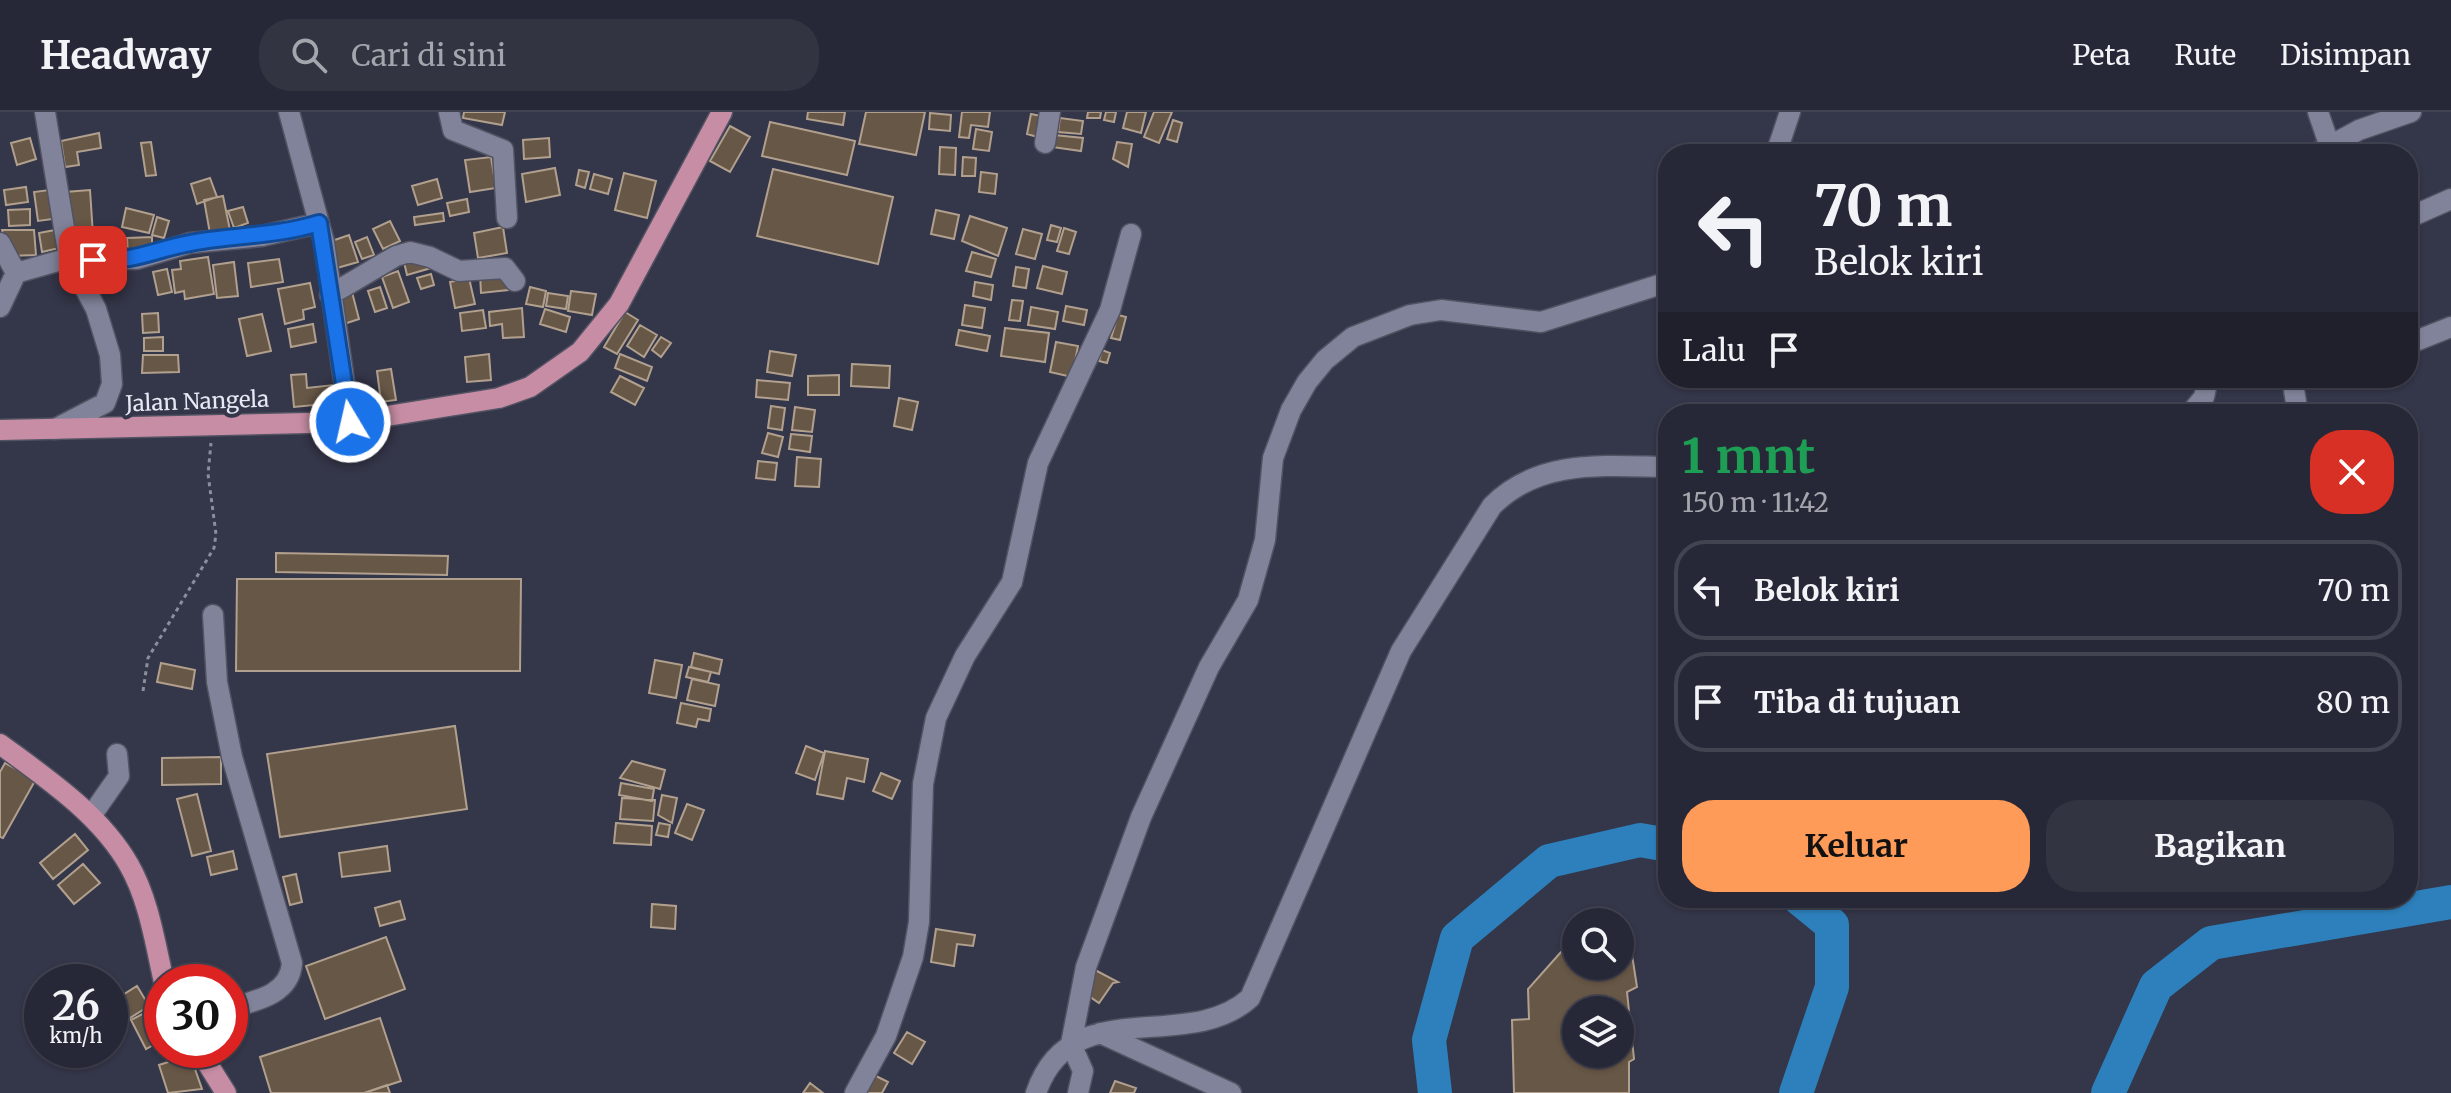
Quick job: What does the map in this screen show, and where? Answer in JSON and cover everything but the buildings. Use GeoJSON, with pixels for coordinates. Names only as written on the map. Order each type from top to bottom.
{"type":"FeatureCollection","features":[{"type":"Feature","properties":{"kind":"main road","name":"Jalan Nangela"},"geometry":{"type":"LineString","coordinates":[[0,430],[350,422],[499,398],[530,387],[580,352],[619,304],[722,112]]}},
{"type":"Feature","properties":{"kind":"main road"},"geometry":{"type":"LineString","coordinates":[[0,744],[91,816],[129,864],[146,905],[160,964]]}},
{"type":"Feature","properties":{"kind":"main road"},"geometry":{"type":"LineString","coordinates":[[210,1068],[226,1093]]}},
{"type":"Feature","properties":{"kind":"street"},"geometry":{"type":"LineString","coordinates":[[45,112],[69,258],[102,324],[110,355],[112,384],[105,403],[52,431]]}},
{"type":"Feature","properties":{"kind":"street"},"geometry":{"type":"LineString","coordinates":[[289,112],[319,223],[350,422]]}},
{"type":"Feature","properties":{"kind":"street"},"geometry":{"type":"LineString","coordinates":[[449,112],[453,130],[503,150],[507,218]]}},
{"type":"Feature","properties":{"kind":"street"},"geometry":{"type":"LineString","coordinates":[[1045,143],[1050,112]]}},
{"type":"Feature","properties":{"kind":"street"},"geometry":{"type":"LineString","coordinates":[[1779,144],[1790,112]]}},
{"type":"Feature","properties":{"kind":"street"},"geometry":{"type":"LineString","coordinates":[[2318,112],[2321,144]]}},
{"type":"Feature","properties":{"kind":"street"},"geometry":{"type":"LineString","coordinates":[[2334,144],[2411,112]]}},
{"type":"Feature","properties":{"kind":"street"},"geometry":{"type":"LineString","coordinates":[[2418,214],[2451,199]]}},
{"type":"Feature","properties":{"kind":"street"},"geometry":{"type":"LineString","coordinates":[[0,307],[16,273],[69,258],[137,259],[190,243],[262,236],[319,223]]}},
{"type":"Feature","properties":{"kind":"street"},"geometry":{"type":"LineString","coordinates":[[855,1093],[886,1036],[913,957],[919,922],[923,784],[926,754],[936,718],[965,656],[1012,582],[1038,463],[1110,310],[1131,234]]}},
{"type":"Feature","properties":{"kind":"street"},"geometry":{"type":"LineString","coordinates":[[0,243],[16,273]]}},
{"type":"Feature","properties":{"kind":"street"},"geometry":{"type":"LineString","coordinates":[[330,295],[396,256],[410,252],[430,257],[459,271],[505,268],[515,281]]}},
{"type":"Feature","properties":{"kind":"street"},"geometry":{"type":"LineString","coordinates":[[1078,1093],[1083,1071],[1071,1044],[1086,967],[1141,817],[1209,667],[1248,600],[1265,540],[1273,458],[1291,410],[1307,382],[1325,360],[1353,337],[1410,315],[1441,310],[1541,322],[1658,285]]}},
{"type":"Feature","properties":{"kind":"street"},"geometry":{"type":"LineString","coordinates":[[2418,340],[2451,327]]}},
{"type":"Feature","properties":{"kind":"street"},"geometry":{"type":"LineString","coordinates":[[1036,1093],[1048,1067],[1071,1044],[1100,1033],[1207,1020],[1237,1010],[1250,998],[1401,651],[1492,506],[1521,481],[1560,470],[1601,466],[1658,467]]}},
{"type":"Feature","properties":{"kind":"street"},"geometry":{"type":"LineString","coordinates":[[213,615],[217,682],[232,757],[292,963],[288,978],[273,993],[248,1002]]}},
{"type":"Feature","properties":{"kind":"street"},"geometry":{"type":"LineString","coordinates":[[91,816],[119,776],[117,754]]}},
{"type":"Feature","properties":{"kind":"street"},"geometry":{"type":"LineString","coordinates":[[1100,1033],[1226,1092]]}},
{"type":"Feature","properties":{"kind":"path"},"geometry":{"type":"LineString","coordinates":[[143,691],[148,658],[214,548],[216,534],[208,474],[212,423]]}},
{"type":"Feature","properties":{"kind":"waterway"},"geometry":{"type":"LineString","coordinates":[[1435,1093],[1429,1040],[1457,938],[1549,861],[1640,840],[1658,843]]}},
{"type":"Feature","properties":{"kind":"waterway"},"geometry":{"type":"LineString","coordinates":[[2418,908],[2451,902]]}},
{"type":"Feature","properties":{"kind":"waterway"},"geometry":{"type":"LineString","coordinates":[[1796,1093],[1832,987],[1832,925],[1811,908]]}},
{"type":"Feature","properties":{"kind":"waterway"},"geometry":{"type":"LineString","coordinates":[[2108,1093],[2156,986],[2211,943],[2416,908]]}},
{"type":"Feature","properties":{"kind":"route"},"geometry":{"type":"LineString","coordinates":[[93,260],[116,262],[137,259],[190,243],[289,232],[319,223],[350,422]]}}]}
